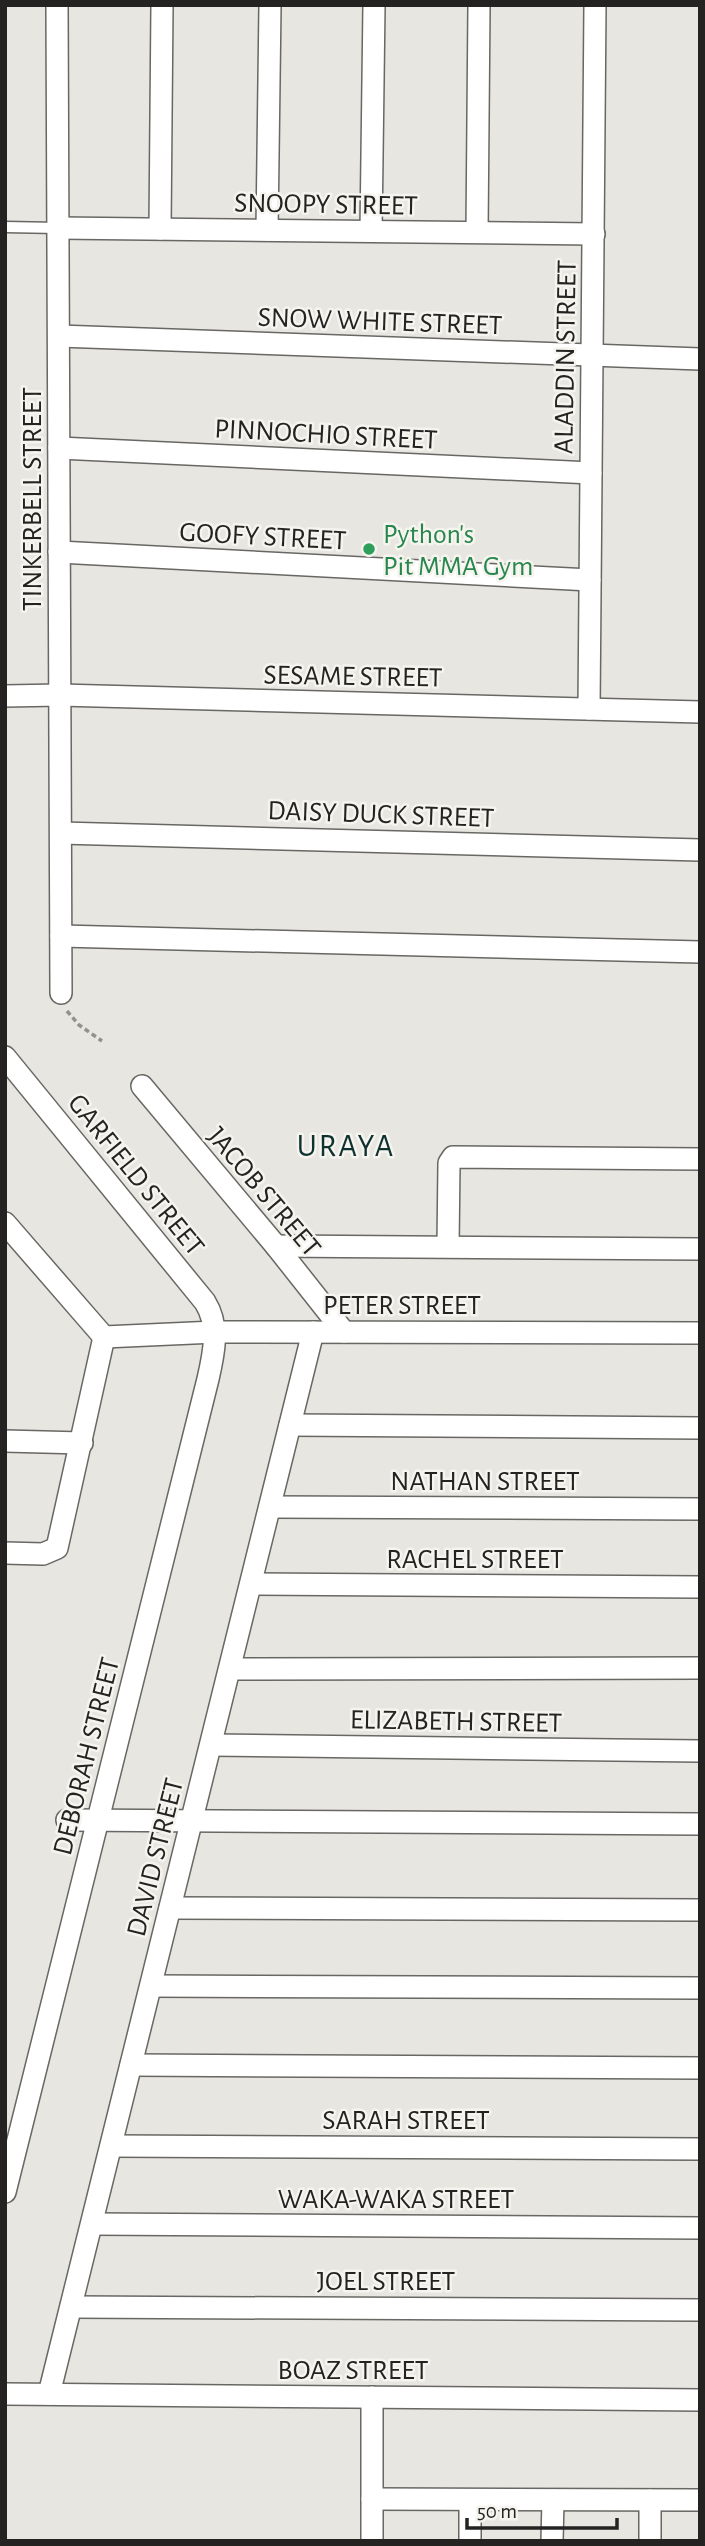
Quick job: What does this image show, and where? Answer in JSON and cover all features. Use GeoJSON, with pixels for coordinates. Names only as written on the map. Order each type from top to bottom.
{"type":"FeatureCollection","features":[{"type":"Feature","properties":{"kind":"street","name":"TINKERBELL STREET"},"geometry":{"type":"LineString","coordinates":[[57,5],[61,993]]}},
{"type":"Feature","properties":{"kind":"street"},"geometry":{"type":"LineString","coordinates":[[160,229],[162,5]]}},
{"type":"Feature","properties":{"kind":"street"},"geometry":{"type":"LineString","coordinates":[[267,230],[270,5]]}},
{"type":"Feature","properties":{"kind":"street"},"geometry":{"type":"LineString","coordinates":[[371,231],[374,5]]}},
{"type":"Feature","properties":{"kind":"street"},"geometry":{"type":"LineString","coordinates":[[477,232],[479,5]]}},
{"type":"Feature","properties":{"kind":"street","name":"ALADDIN STREET"},"geometry":{"type":"LineString","coordinates":[[589,709],[596,5]]}},
{"type":"Feature","properties":{"kind":"street","name":"SNOOPY STREET"},"geometry":{"type":"LineString","coordinates":[[58,228],[594,234]]}},
{"type":"Feature","properties":{"kind":"street","name":"SNOW WHITE STREET"},"geometry":{"type":"LineString","coordinates":[[59,336],[700,359]]}},
{"type":"Feature","properties":{"kind":"street","name":"PINNOCHIO STREET"},"geometry":{"type":"LineString","coordinates":[[59,449],[591,473]]}},
{"type":"Feature","properties":{"kind":"street","name":"GOOFY STREET"},"geometry":{"type":"LineString","coordinates":[[59,552],[590,580]]}},
{"type":"Feature","properties":{"kind":"street","name":"SESAME STREET"},"geometry":{"type":"LineString","coordinates":[[5,696],[60,695],[700,712]]}},
{"type":"Feature","properties":{"kind":"street","name":"DAISY DUCK STREET"},"geometry":{"type":"LineString","coordinates":[[61,833],[700,850]]}},
{"type":"Feature","properties":{"kind":"street"},"geometry":{"type":"LineString","coordinates":[[61,936],[700,952]]}},
{"type":"Feature","properties":{"kind":"street","name":"GARFIELD STREET"},"geometry":{"type":"LineString","coordinates":[[5,1057],[205,1303],[210,1311],[215,1332]]}},
{"type":"Feature","properties":{"kind":"street","name":"JACOB STREET"},"geometry":{"type":"LineString","coordinates":[[142,1086],[344,1332]]}},
{"type":"Feature","properties":{"kind":"street"},"geometry":{"type":"LineString","coordinates":[[448,1246],[449,1163],[453,1157],[700,1159]]}},
{"type":"Feature","properties":{"kind":"street"},"geometry":{"type":"LineString","coordinates":[[5,1223],[104,1337],[58,1545],[52,1552],[43,1554],[5,1553]]}},
{"type":"Feature","properties":{"kind":"street"},"geometry":{"type":"LineString","coordinates":[[276,1246],[700,1249]]}},
{"type":"Feature","properties":{"kind":"street","name":"PETER STREET"},"geometry":{"type":"LineString","coordinates":[[104,1337],[215,1332],[700,1333]]}},
{"type":"Feature","properties":{"kind":"street","name":"DEBORAH STREET"},"geometry":{"type":"LineString","coordinates":[[5,2192],[208,1379],[215,1332]]}},
{"type":"Feature","properties":{"kind":"street","name":"DAVID STREET"},"geometry":{"type":"LineString","coordinates":[[49,2394],[313,1332]]}},
{"type":"Feature","properties":{"kind":"street"},"geometry":{"type":"LineString","coordinates":[[290,1425],[700,1428]]}},
{"type":"Feature","properties":{"kind":"street"},"geometry":{"type":"LineString","coordinates":[[5,1441],[82,1443]]}},
{"type":"Feature","properties":{"kind":"street","name":"NATHAN STREET"},"geometry":{"type":"LineString","coordinates":[[270,1507],[700,1508]]}},
{"type":"Feature","properties":{"kind":"street","name":"RACHEL STREET"},"geometry":{"type":"LineString","coordinates":[[251,1584],[700,1587]]}},
{"type":"Feature","properties":{"kind":"street"},"geometry":{"type":"LineString","coordinates":[[230,1669],[700,1668]]}},
{"type":"Feature","properties":{"kind":"street","name":"ELIZABETH STREET"},"geometry":{"type":"LineString","coordinates":[[211,1745],[700,1751]]}},
{"type":"Feature","properties":{"kind":"street"},"geometry":{"type":"LineString","coordinates":[[67,1820],[700,1824]]}},
{"type":"Feature","properties":{"kind":"street"},"geometry":{"type":"LineString","coordinates":[[170,1909],[700,1910]]}},
{"type":"Feature","properties":{"kind":"street"},"geometry":{"type":"LineString","coordinates":[[151,1986],[700,1988]]}},
{"type":"Feature","properties":{"kind":"street"},"geometry":{"type":"LineString","coordinates":[[131,2065],[700,2068]]}},
{"type":"Feature","properties":{"kind":"street","name":"SARAH STREET"},"geometry":{"type":"LineString","coordinates":[[111,2146],[700,2148]]}},
{"type":"Feature","properties":{"kind":"street","name":"WAKA-WAKA STREET"},"geometry":{"type":"LineString","coordinates":[[92,2224],[700,2228]]}},
{"type":"Feature","properties":{"kind":"street","name":"JOEL STREET"},"geometry":{"type":"LineString","coordinates":[[71,2307],[700,2310]]}},
{"type":"Feature","properties":{"kind":"street","name":"BOAZ STREET"},"geometry":{"type":"LineString","coordinates":[[5,2394],[700,2400]]}},
{"type":"Feature","properties":{"kind":"street"},"geometry":{"type":"LineString","coordinates":[[372,2397],[372,2541]]}},
{"type":"Feature","properties":{"kind":"street"},"geometry":{"type":"LineString","coordinates":[[372,2499],[700,2500]]}},
{"type":"Feature","properties":{"kind":"street"},"geometry":{"type":"LineString","coordinates":[[470,2500],[470,2541]]}},
{"type":"Feature","properties":{"kind":"street"},"geometry":{"type":"LineString","coordinates":[[552,2541],[553,2500]]}},
{"type":"Feature","properties":{"kind":"street"},"geometry":{"type":"LineString","coordinates":[[650,2500],[650,2541]]}},
{"type":"Feature","properties":{"kind":"lane"},"geometry":{"type":"LineString","coordinates":[[5,227],[58,228]]}},
{"type":"Feature","properties":{"kind":"path"},"geometry":{"type":"LineString","coordinates":[[61,993],[69,1016],[102,1041]]}},
{"type":"Feature","properties":{"kind":"place","name":"Python's Pit MMA Gym"},"geometry":{"type":"Point","coordinates":[369,549]}},
{"type":"Feature","properties":{"kind":"district","name":"URAYA"},"geometry":{"type":"Point","coordinates":[346,1145]}}]}
